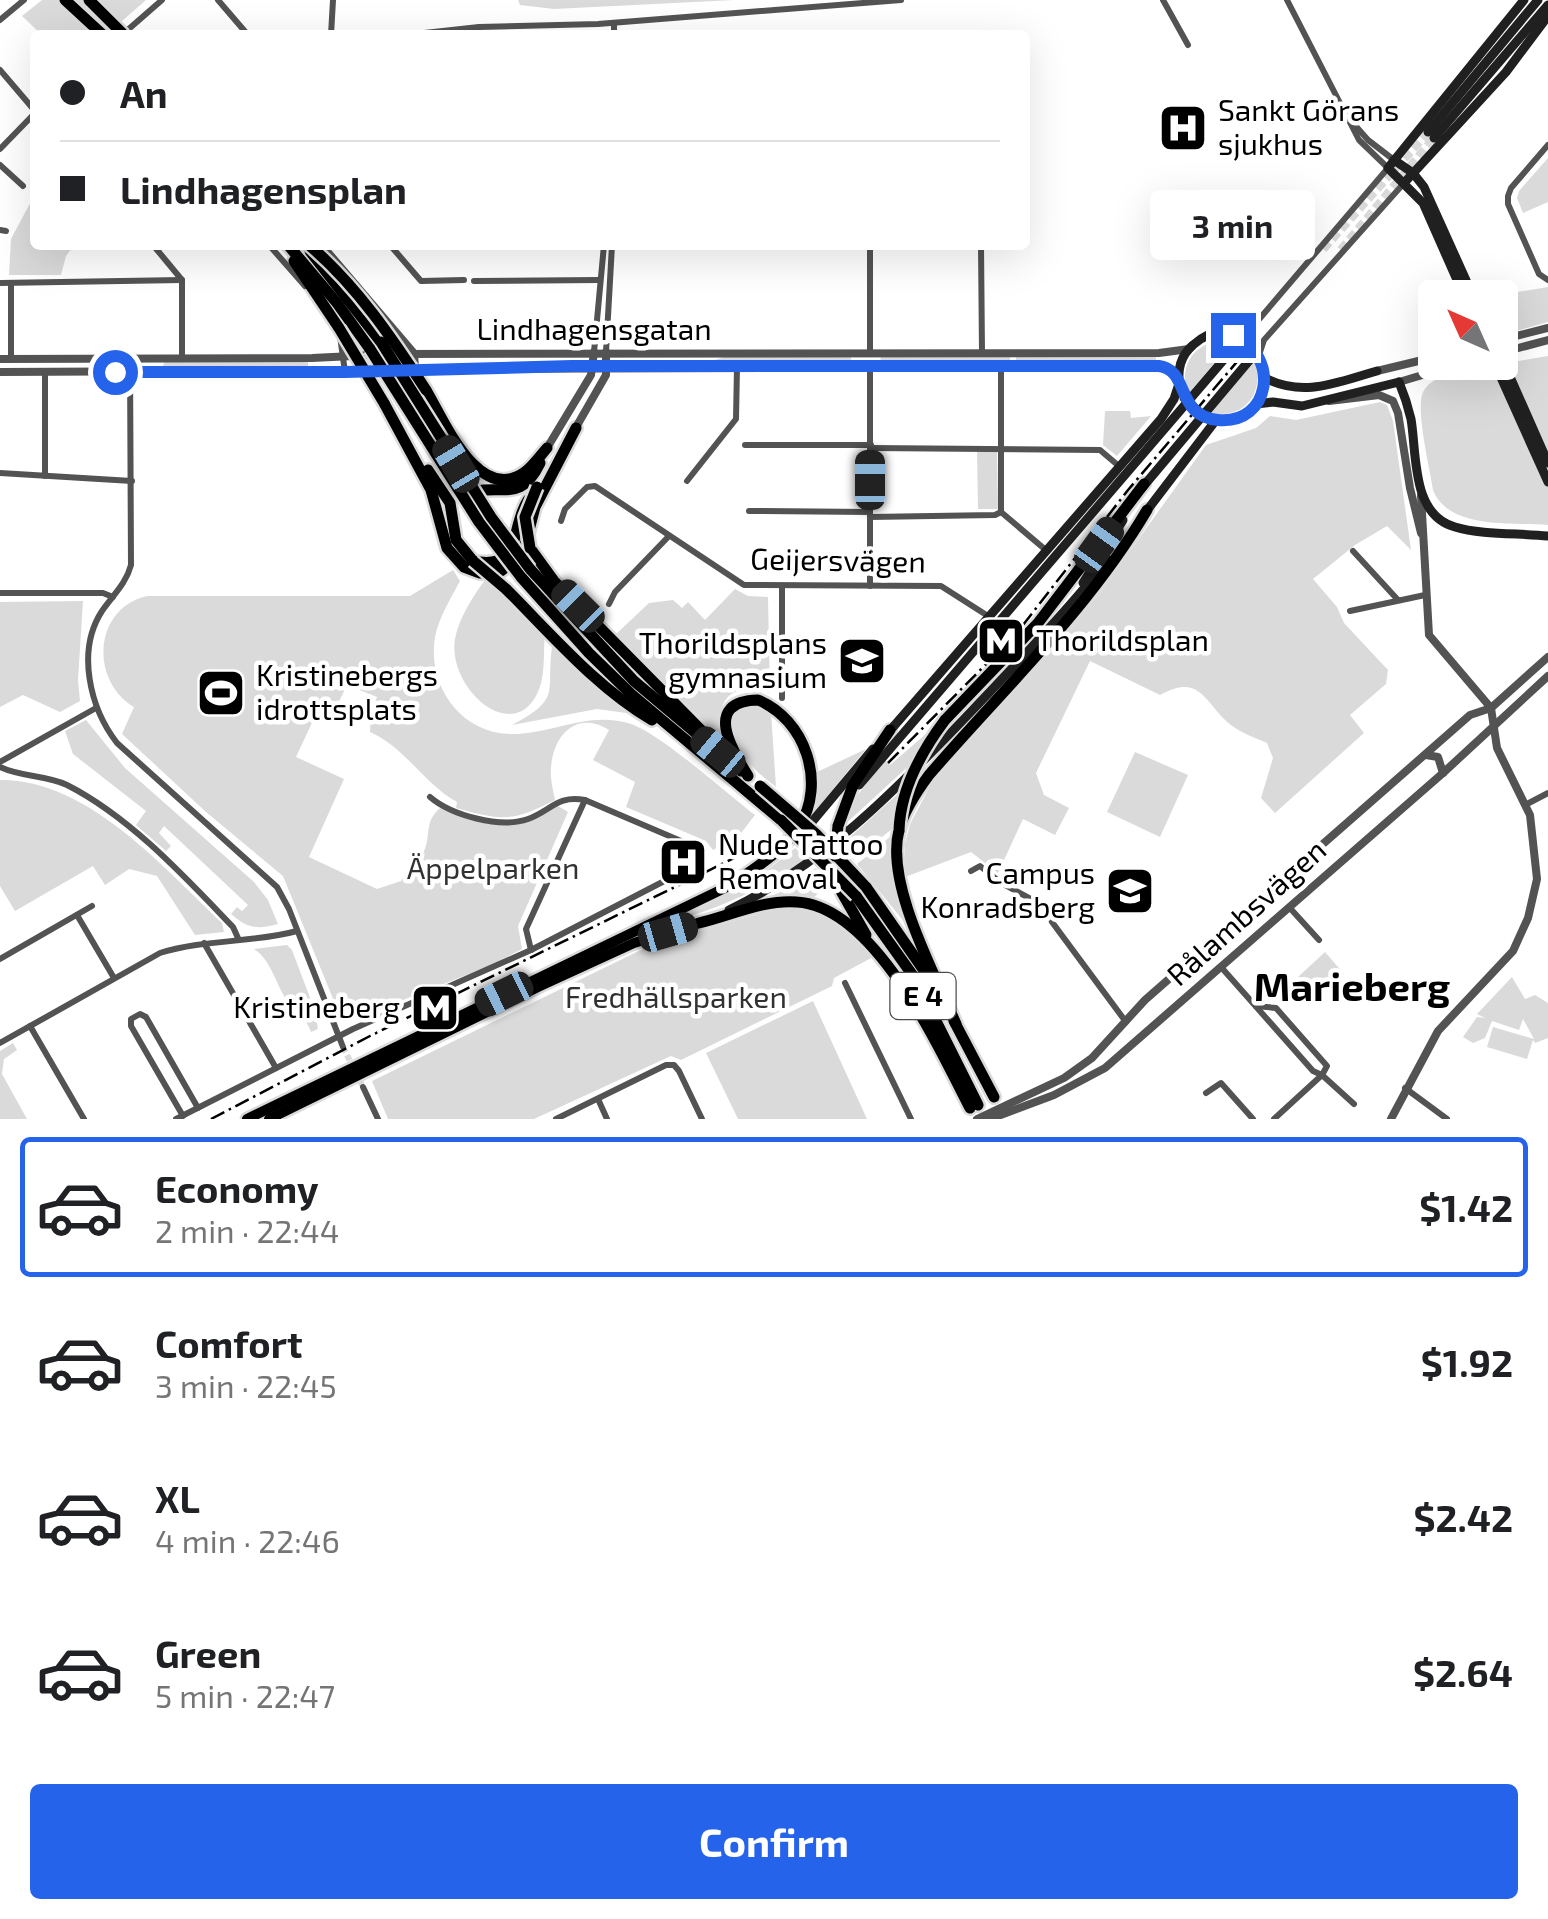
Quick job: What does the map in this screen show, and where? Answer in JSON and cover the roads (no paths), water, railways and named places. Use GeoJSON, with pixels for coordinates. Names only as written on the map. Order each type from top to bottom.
{"type":"FeatureCollection","features":[{"type":"Feature","properties":{"kind":"highway"},"geometry":{"type":"LineString","coordinates":[[66,0],[98,30]]}},
{"type":"Feature","properties":{"kind":"highway"},"geometry":{"type":"LineString","coordinates":[[89,0],[124,30]]}},
{"type":"Feature","properties":{"kind":"highway"},"geometry":{"type":"LineString","coordinates":[[289,250],[410,447],[431,490],[447,548],[464,568],[480,573],[502,571],[516,561],[527,542],[540,495],[576,428]]}},
{"type":"Feature","properties":{"kind":"highway","name":"E 4"},"geometry":{"type":"LineString","coordinates":[[290,250],[353,325],[479,522],[634,681],[748,776],[756,791]]}},
{"type":"Feature","properties":{"kind":"highway","name":"E 4"},"geometry":{"type":"LineString","coordinates":[[311,250],[372,328],[526,573],[589,654],[673,731],[817,835],[907,941],[956,1024],[1000,1112]]}},
{"type":"Feature","properties":{"kind":"highway"},"geometry":{"type":"LineString","coordinates":[[312,250],[352,286],[392,338],[474,468],[494,479],[527,482]]}},
{"type":"Feature","properties":{"kind":"highway"},"geometry":{"type":"LineString","coordinates":[[410,447],[447,496],[456,540],[473,561],[628,704],[673,731]]}},
{"type":"Feature","properties":{"kind":"highway"},"geometry":{"type":"LineString","coordinates":[[453,512],[460,499],[470,492],[516,490],[553,451]]}},
{"type":"Feature","properties":{"kind":"highway"},"geometry":{"type":"LineString","coordinates":[[473,561],[491,564],[504,558],[514,546],[527,482],[553,451]]}},
{"type":"Feature","properties":{"kind":"highway"},"geometry":{"type":"LineString","coordinates":[[527,482],[525,517],[530,548],[554,581],[690,716],[718,752]]}},
{"type":"Feature","properties":{"kind":"highway"},"geometry":{"type":"LineString","coordinates":[[956,1024],[904,898],[898,868],[899,813],[912,775],[946,720],[1047,613],[1144,484]]}},
{"type":"Feature","properties":{"kind":"highway"},"geometry":{"type":"LineString","coordinates":[[899,831],[920,787],[1081,606],[1147,510]]}},
{"type":"Feature","properties":{"kind":"highway"},"geometry":{"type":"LineString","coordinates":[[733,884],[784,844],[808,809],[812,780],[802,740],[786,719],[758,700],[736,704],[728,713],[724,728],[748,776]]}},
{"type":"Feature","properties":{"kind":"highway"},"geometry":{"type":"LineString","coordinates":[[890,730],[853,785],[839,820],[835,858],[841,891],[975,1111]]}},
{"type":"Feature","properties":{"kind":"highway","name":"E 4"},"geometry":{"type":"LineString","coordinates":[[861,891],[914,977],[975,1111]]}},
{"type":"Feature","properties":{"kind":"highway"},"geometry":{"type":"LineString","coordinates":[[699,924],[782,902],[820,906],[845,922],[890,969]]}},
{"type":"Feature","properties":{"kind":"main road"},"geometry":{"type":"LineString","coordinates":[[1391,164],[1524,0]]}},
{"type":"Feature","properties":{"kind":"main road"},"geometry":{"type":"LineString","coordinates":[[1538,0],[1431,135],[1548,5]]}},
{"type":"Feature","properties":{"kind":"main road"},"geometry":{"type":"LineString","coordinates":[[1405,182],[1506,72],[1548,16]]}},
{"type":"Feature","properties":{"kind":"main road"},"geometry":{"type":"LineString","coordinates":[[1391,164],[1413,173],[1424,186],[1462,280]]}},
{"type":"Feature","properties":{"kind":"main road"},"geometry":{"type":"LineString","coordinates":[[1391,164],[1423,203],[1461,280]]}},
{"type":"Feature","properties":{"kind":"main road"},"geometry":{"type":"LineString","coordinates":[[247,1119],[764,866],[791,845],[1120,467],[1170,406],[1188,350],[1213,335],[1238,340],[1256,355],[1265,378],[1256,404]]}},
{"type":"Feature","properties":{"kind":"main road"},"geometry":{"type":"LineString","coordinates":[[839,820],[870,771],[1238,340]]}},
{"type":"Feature","properties":{"kind":"main road"},"geometry":{"type":"LineString","coordinates":[[1064,610],[1144,484],[1256,355]]}},
{"type":"Feature","properties":{"kind":"main road"},"geometry":{"type":"LineString","coordinates":[[1265,378],[1284,388],[1302,390],[1377,372],[1398,382],[1410,414],[1409,445],[1415,488],[1429,509],[1452,526],[1548,536]]}},
{"type":"Feature","properties":{"kind":"main road"},"geometry":{"type":"LineString","coordinates":[[1377,372],[1381,385]]}},
{"type":"Feature","properties":{"kind":"main road"},"geometry":{"type":"LineString","coordinates":[[1502,380],[1548,482]]}},
{"type":"Feature","properties":{"kind":"main road"},"geometry":{"type":"LineString","coordinates":[[1512,380],[1548,463]]}},
{"type":"Feature","properties":{"kind":"main road"},"geometry":{"type":"LineString","coordinates":[[1179,381],[1184,398],[1210,418],[1236,418],[1256,404],[1295,406],[1398,382]]}},
{"type":"Feature","properties":{"kind":"main road"},"geometry":{"type":"LineString","coordinates":[[269,1119],[634,943],[699,924],[761,894],[837,842],[946,738],[1064,610],[1147,510],[1210,418]]}},
{"type":"Feature","properties":{"kind":"main road"},"geometry":{"type":"LineString","coordinates":[[954,656],[1032,582]]}},
{"type":"Feature","properties":{"kind":"street"},"geometry":{"type":"LineString","coordinates":[[0,20],[24,0]]}},
{"type":"Feature","properties":{"kind":"street"},"geometry":{"type":"LineString","coordinates":[[131,30],[162,0]]}},
{"type":"Feature","properties":{"kind":"street"},"geometry":{"type":"LineString","coordinates":[[218,0],[244,30]]}},
{"type":"Feature","properties":{"kind":"street"},"geometry":{"type":"LineString","coordinates":[[331,30],[333,0]]}},
{"type":"Feature","properties":{"kind":"street"},"geometry":{"type":"LineString","coordinates":[[451,30],[614,23],[901,0]]}},
{"type":"Feature","properties":{"kind":"street"},"geometry":{"type":"LineString","coordinates":[[1163,0],[1188,44]]}},
{"type":"Feature","properties":{"kind":"street"},"geometry":{"type":"LineString","coordinates":[[1238,340],[1391,164],[1352,122],[1287,0]]}},
{"type":"Feature","properties":{"kind":"street"},"geometry":{"type":"LineString","coordinates":[[614,23],[614,30]]}},
{"type":"Feature","properties":{"kind":"street"},"geometry":{"type":"LineString","coordinates":[[0,70],[30,106]]}},
{"type":"Feature","properties":{"kind":"street"},"geometry":{"type":"LineString","coordinates":[[0,149],[30,117]]}},
{"type":"Feature","properties":{"kind":"street"},"geometry":{"type":"LineString","coordinates":[[1548,145],[1508,196],[1508,204],[1540,274],[1548,280]]}},
{"type":"Feature","properties":{"kind":"street"},"geometry":{"type":"LineString","coordinates":[[0,165],[23,186]]}},
{"type":"Feature","properties":{"kind":"street"},"geometry":{"type":"LineString","coordinates":[[1256,355],[1264,340],[1405,182]]}},
{"type":"Feature","properties":{"kind":"street"},"geometry":{"type":"LineString","coordinates":[[157,250],[182,280],[182,358]]}},
{"type":"Feature","properties":{"kind":"street"},"geometry":{"type":"LineString","coordinates":[[273,250],[338,328],[345,372]]}},
{"type":"Feature","properties":{"kind":"street"},"geometry":{"type":"LineString","coordinates":[[327,250],[415,353],[416,368]]}},
{"type":"Feature","properties":{"kind":"street"},"geometry":{"type":"LineString","coordinates":[[394,250],[421,281],[464,280]]}},
{"type":"Feature","properties":{"kind":"street"},"geometry":{"type":"LineString","coordinates":[[553,451],[594,368],[599,280],[607,250]]}},
{"type":"Feature","properties":{"kind":"street"},"geometry":{"type":"LineString","coordinates":[[553,451],[576,428],[607,368],[608,250]]}},
{"type":"Feature","properties":{"kind":"street"},"geometry":{"type":"LineString","coordinates":[[870,250],[870,586]]}},
{"type":"Feature","properties":{"kind":"street"},"geometry":{"type":"LineString","coordinates":[[981,250],[982,352]]}},
{"type":"Feature","properties":{"kind":"street"},"geometry":{"type":"LineString","coordinates":[[0,283],[182,280]]}},
{"type":"Feature","properties":{"kind":"street"},"geometry":{"type":"LineString","coordinates":[[474,281],[599,280]]}},
{"type":"Feature","properties":{"kind":"street"},"geometry":{"type":"LineString","coordinates":[[11,283],[11,359]]}},
{"type":"Feature","properties":{"kind":"street"},"geometry":{"type":"LineString","coordinates":[[1518,336],[1548,328]]}},
{"type":"Feature","properties":{"kind":"street"},"geometry":{"type":"LineString","coordinates":[[1518,348],[1548,340]]}},
{"type":"Feature","properties":{"kind":"street","name":"Lindhagensgatan"},"geometry":{"type":"LineString","coordinates":[[0,359],[515,352],[1188,350]]}},
{"type":"Feature","properties":{"kind":"street"},"geometry":{"type":"LineString","coordinates":[[513,367],[515,352]]}},
{"type":"Feature","properties":{"kind":"street"},"geometry":{"type":"LineString","coordinates":[[130,358],[132,565],[100,614],[90,648],[90,684],[96,708],[124,750],[277,887],[344,1047]]}},
{"type":"Feature","properties":{"kind":"street"},"geometry":{"type":"LineString","coordinates":[[1377,372],[1418,361]]}},
{"type":"Feature","properties":{"kind":"street","name":"Lindhagensgatan"},"geometry":{"type":"LineString","coordinates":[[0,372],[1159,366],[1171,369],[1179,381]]}},
{"type":"Feature","properties":{"kind":"street"},"geometry":{"type":"LineString","coordinates":[[686,481],[736,419],[737,367]]}},
{"type":"Feature","properties":{"kind":"street"},"geometry":{"type":"LineString","coordinates":[[1001,367],[1001,512],[1046,551]]}},
{"type":"Feature","properties":{"kind":"street"},"geometry":{"type":"LineString","coordinates":[[45,372],[45,476]]}},
{"type":"Feature","properties":{"kind":"street"},"geometry":{"type":"LineString","coordinates":[[1398,382],[1418,376]]}},
{"type":"Feature","properties":{"kind":"street"},"geometry":{"type":"LineString","coordinates":[[1322,401],[1379,395],[1389,398],[1397,407],[1409,445]]}},
{"type":"Feature","properties":{"kind":"street"},"geometry":{"type":"LineString","coordinates":[[745,445],[1100,450],[1120,467]]}},
{"type":"Feature","properties":{"kind":"street"},"geometry":{"type":"LineString","coordinates":[[0,473],[132,481]]}},
{"type":"Feature","properties":{"kind":"street","name":"Geijersvägen"},"geometry":{"type":"LineString","coordinates":[[561,521],[565,508],[586,487],[596,486],[739,583],[941,586],[988,616]]}},
{"type":"Feature","properties":{"kind":"street"},"geometry":{"type":"LineString","coordinates":[[1391,1119],[1438,1031],[1506,959],[1523,931],[1537,876],[1527,804],[1497,748],[1490,708],[1432,641],[1415,488]]}},
{"type":"Feature","properties":{"kind":"street"},"geometry":{"type":"LineString","coordinates":[[748,512],[1001,512]]}},
{"type":"Feature","properties":{"kind":"street"},"geometry":{"type":"LineString","coordinates":[[608,604],[669,536]]}},
{"type":"Feature","properties":{"kind":"street"},"geometry":{"type":"LineString","coordinates":[[1353,551],[1398,600]]}},
{"type":"Feature","properties":{"kind":"street"},"geometry":{"type":"LineString","coordinates":[[782,586],[782,698]]}},
{"type":"Feature","properties":{"kind":"street"},"geometry":{"type":"LineString","coordinates":[[0,594],[103,593],[113,597]]}},
{"type":"Feature","properties":{"kind":"street"},"geometry":{"type":"LineString","coordinates":[[1350,611],[1425,595]]}},
{"type":"Feature","properties":{"kind":"street","name":"Rålambsvägen"},"geometry":{"type":"LineString","coordinates":[[1490,708],[1548,657]]}},
{"type":"Feature","properties":{"kind":"street","name":"Rålambsvägen"},"geometry":{"type":"LineString","coordinates":[[975,1111],[1000,1112],[1077,1084],[1105,1068],[1548,676]]}},
{"type":"Feature","properties":{"kind":"street","name":"Rålambsvägen"},"geometry":{"type":"LineString","coordinates":[[1000,1112],[1078,1068],[1111,1040],[1145,1000],[1470,714],[1514,707]]}},
{"type":"Feature","properties":{"kind":"street"},"geometry":{"type":"LineString","coordinates":[[0,764],[96,708]]}},
{"type":"Feature","properties":{"kind":"street"},"geometry":{"type":"LineString","coordinates":[[1424,755],[1438,756],[1442,773]]}},
{"type":"Feature","properties":{"kind":"street"},"geometry":{"type":"LineString","coordinates":[[0,764],[45,777],[84,795],[164,859],[233,926],[238,938]]}},
{"type":"Feature","properties":{"kind":"street"},"geometry":{"type":"LineString","coordinates":[[1527,804],[1548,793]]}},
{"type":"Feature","properties":{"kind":"street"},"geometry":{"type":"LineString","coordinates":[[198,1108],[146,1017],[140,1014],[131,1018],[131,1026],[179,1117],[198,1108],[339,1036],[530,950],[703,861],[695,847],[585,800],[568,797],[522,821],[502,822],[452,809],[430,796]]}},
{"type":"Feature","properties":{"kind":"street"},"geometry":{"type":"LineString","coordinates":[[530,950],[526,929],[585,800]]}},
{"type":"Feature","properties":{"kind":"street"},"geometry":{"type":"LineString","coordinates":[[970,871],[980,866],[1038,903]]}},
{"type":"Feature","properties":{"kind":"street"},"geometry":{"type":"LineString","coordinates":[[0,959],[92,906]]}},
{"type":"Feature","properties":{"kind":"street"},"geometry":{"type":"LineString","coordinates":[[1288,906],[1319,940]]}},
{"type":"Feature","properties":{"kind":"street"},"geometry":{"type":"LineString","coordinates":[[76,915],[114,978]]}},
{"type":"Feature","properties":{"kind":"street"},"geometry":{"type":"LineString","coordinates":[[1052,922],[1126,1022]]}},
{"type":"Feature","properties":{"kind":"street"},"geometry":{"type":"LineString","coordinates":[[0,1043],[160,953],[297,931]]}},
{"type":"Feature","properties":{"kind":"street"},"geometry":{"type":"LineString","coordinates":[[204,943],[276,1068]]}},
{"type":"Feature","properties":{"kind":"street"},"geometry":{"type":"LineString","coordinates":[[1204,950],[1312,1071],[1322,1075],[1354,1104]]}},
{"type":"Feature","properties":{"kind":"street"},"geometry":{"type":"LineString","coordinates":[[845,983],[910,1119]]}},
{"type":"Feature","properties":{"kind":"street"},"geometry":{"type":"LineString","coordinates":[[1256,1006],[1276,1008],[1327,1066],[1274,1119]]}},
{"type":"Feature","properties":{"kind":"street"},"geometry":{"type":"LineString","coordinates":[[30,1026],[84,1119]]}},
{"type":"Feature","properties":{"kind":"street"},"geometry":{"type":"LineString","coordinates":[[556,1119],[666,1065],[674,1065],[702,1119]]}},
{"type":"Feature","properties":{"kind":"street"},"geometry":{"type":"LineString","coordinates":[[1206,1092],[1221,1082],[1253,1119]]}},
{"type":"Feature","properties":{"kind":"street"},"geometry":{"type":"LineString","coordinates":[[363,1087],[378,1119]]}},
{"type":"Feature","properties":{"kind":"street"},"geometry":{"type":"LineString","coordinates":[[1405,1088],[1447,1119]]}},
{"type":"Feature","properties":{"kind":"street"},"geometry":{"type":"LineString","coordinates":[[598,1099],[607,1119]]}},
{"type":"Feature","properties":{"kind":"tunnel"},"geometry":{"type":"LineString","coordinates":[[1323,249],[1428,132]]}},
{"type":"Feature","properties":{"kind":"tunnel"},"geometry":{"type":"LineString","coordinates":[[1341,250],[1434,138]]}},
{"type":"Feature","properties":{"kind":"tunnel"},"geometry":{"type":"LineString","coordinates":[[1038,903],[1052,922]]}},
{"type":"Feature","properties":{"kind":"tunnel"},"geometry":{"type":"LineString","coordinates":[[343,1047],[363,1087]]}},
{"type":"Feature","properties":{"kind":"railway"},"geometry":{"type":"LineString","coordinates":[[888,763],[1016,634],[1128,490],[1247,350]]}},
{"type":"Feature","properties":{"kind":"railway"},"geometry":{"type":"LineString","coordinates":[[211,1119],[370,1036],[769,841]]}},
{"type":"Feature","properties":{"kind":"place","name":"Sankt Görans sjukhus"},"geometry":{"type":"Point","coordinates":[1183,128]}},
{"type":"Feature","properties":{"kind":"place","name":"Thorildsplan"},"geometry":{"type":"Point","coordinates":[1001,641]}},
{"type":"Feature","properties":{"kind":"place","name":"Thorildsplans gymnasium"},"geometry":{"type":"Point","coordinates":[862,661]}},
{"type":"Feature","properties":{"kind":"place","name":"Kristinebergs idrottsplats"},"geometry":{"type":"Point","coordinates":[221,693]}},
{"type":"Feature","properties":{"kind":"place","name":"Nude Tattoo Removal"},"geometry":{"type":"Point","coordinates":[683,862]}},
{"type":"Feature","properties":{"kind":"place","name":"Campus Konradsberg"},"geometry":{"type":"Point","coordinates":[1130,891]}},
{"type":"Feature","properties":{"kind":"place","name":"Kristineberg"},"geometry":{"type":"Point","coordinates":[435,1008]}},
{"type":"Feature","properties":{"kind":"district","name":"Marieberg"},"geometry":{"type":"Point","coordinates":[1352,987]}},
{"type":"Feature","properties":{"kind":"park label","name":"Äppelparken"},"geometry":{"type":"Point","coordinates":[493,869]}},
{"type":"Feature","properties":{"kind":"park label","name":"Fredhällsparken"},"geometry":{"type":"Point","coordinates":[676,998]}}]}
